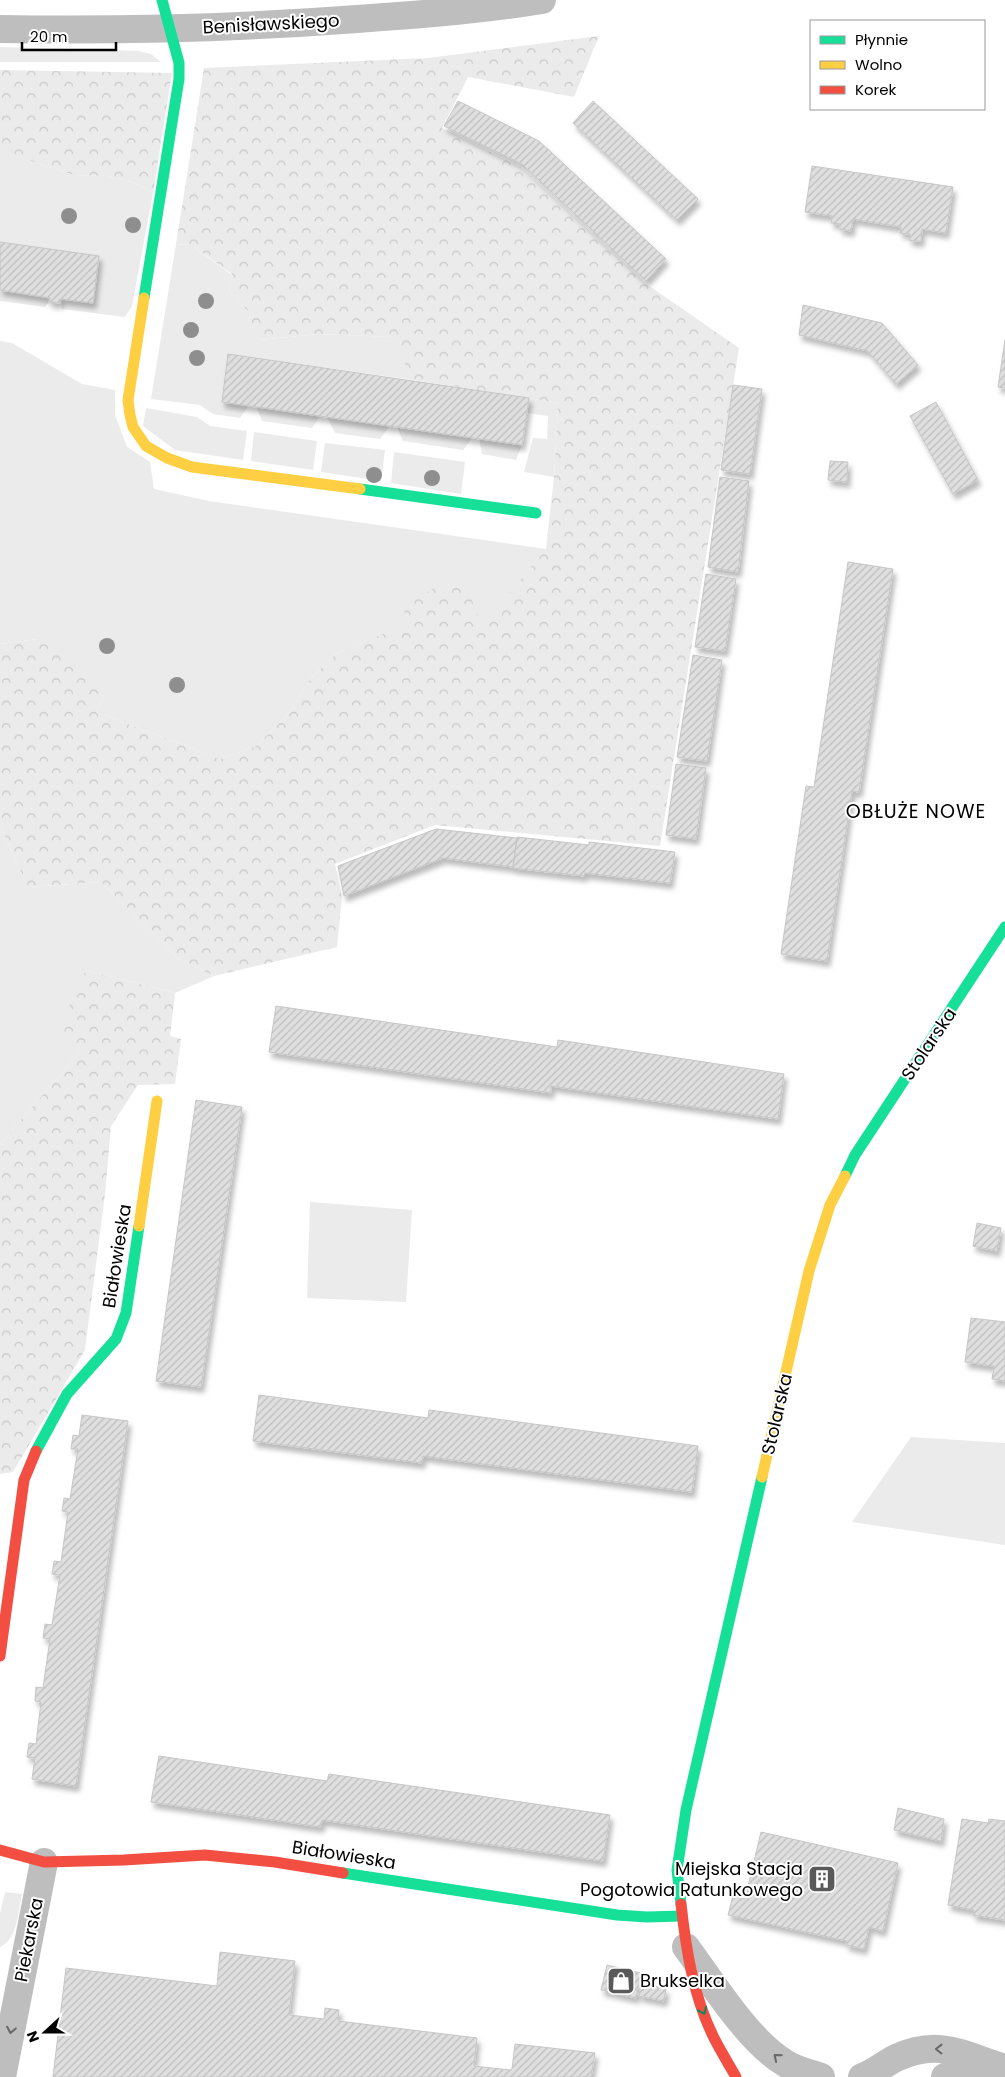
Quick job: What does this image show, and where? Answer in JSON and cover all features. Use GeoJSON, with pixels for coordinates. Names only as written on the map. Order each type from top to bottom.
{"type":"FeatureCollection","features":[{"type":"Feature","properties":{"kind":"street"},"geometry":{"type":"LineString","coordinates":[[162,0],[179,63],[179,79],[128,400],[128,413],[134,430],[144,445],[172,462],[192,467],[536,513]]}},
{"type":"Feature","properties":{"kind":"street","name":"Benisławskiego"},"geometry":{"type":"LineString","coordinates":[[0,29],[169,30],[296,24],[444,13],[542,0]]}},
{"type":"Feature","properties":{"kind":"street","name":"Stolarska"},"geometry":{"type":"LineString","coordinates":[[736,2077],[714,2036],[700,2003],[686,1947],[677,1870],[686,1810],[809,1271],[830,1205],[855,1155],[1005,927]]}},
{"type":"Feature","properties":{"kind":"street","name":"Białowieska"},"geometry":{"type":"LineString","coordinates":[[0,1656],[24,1480],[39,1444],[67,1394],[116,1339],[126,1313],[157,1101]]}},
{"type":"Feature","properties":{"kind":"street","name":"Białowieska"},"geometry":{"type":"LineString","coordinates":[[0,1850],[44,1862],[205,1855],[275,1862],[617,1915],[647,1917],[682,1916]]}},
{"type":"Feature","properties":{"kind":"street","name":"Piekarska"},"geometry":{"type":"LineString","coordinates":[[2,2077],[44,1862]]}},
{"type":"Feature","properties":{"kind":"street","name":"Stolarska"},"geometry":{"type":"LineString","coordinates":[[686,1947],[730,2009],[759,2042],[785,2064],[821,2077]]}},
{"type":"Feature","properties":{"kind":"street"},"geometry":{"type":"LineString","coordinates":[[862,2077],[895,2058],[921,2048],[948,2049],[995,2065]]}},
{"type":"Feature","properties":{"kind":"street"},"geometry":{"type":"LineString","coordinates":[[945,2077],[995,2065]]}},
{"type":"Feature","properties":{"kind":"green space"},"geometry":{"type":"Polygon","coordinates":[[[599,36],[574,97],[468,77],[442,128],[522,168],[645,283],[739,348],[660,846],[435,825],[335,864],[342,897],[337,947],[214,976],[179,959],[101,882],[28,887],[0,825],[0,644],[37,639],[77,661],[105,695],[96,712],[220,759],[255,747],[290,712],[311,678],[337,653],[398,628],[407,605],[437,586],[466,585],[482,626],[546,549],[554,477],[558,404],[413,380],[392,337],[319,334],[259,340],[251,331],[249,312],[229,291],[232,274],[191,245],[176,244],[204,68],[428,58],[599,36]]]}},
{"type":"Feature","properties":{"kind":"green space"},"geometry":{"type":"Polygon","coordinates":[[[0,47],[139,51],[151,54],[161,62],[0,62],[0,47]]]}},
{"type":"Feature","properties":{"kind":"green space"},"geometry":{"type":"Polygon","coordinates":[[[0,70],[172,73],[153,193],[135,183],[109,176],[74,175],[9,154],[0,154],[0,70]]]}},
{"type":"Feature","properties":{"kind":"green space"},"geometry":{"type":"Polygon","coordinates":[[[0,154],[9,154],[74,175],[109,176],[135,183],[153,193],[132,306],[125,317],[62,309],[61,299],[93,303],[99,256],[0,242],[0,154]]]}},
{"type":"Feature","properties":{"kind":"green space"},"geometry":{"type":"Polygon","coordinates":[[[176,244],[191,245],[232,275],[229,291],[249,312],[251,330],[259,340],[319,334],[393,337],[413,380],[229,354],[222,401],[249,405],[240,418],[213,414],[200,405],[151,399],[176,244]]]}},
{"type":"Feature","properties":{"kind":"green space"},"geometry":{"type":"Polygon","coordinates":[[[0,290],[50,298],[45,307],[0,301],[0,290]]]}},
{"type":"Feature","properties":{"kind":"green space"},"geometry":{"type":"Polygon","coordinates":[[[0,341],[12,343],[82,384],[115,390],[115,415],[127,447],[150,462],[154,489],[209,501],[546,549],[482,627],[399,628],[337,653],[311,678],[290,712],[255,747],[220,759],[96,712],[105,695],[37,639],[0,644],[0,341]]]}},
{"type":"Feature","properties":{"kind":"green space"},"geometry":{"type":"Polygon","coordinates":[[[529,398],[558,404],[554,477],[524,472],[533,438],[547,439],[548,416],[527,413],[529,398]]]}},
{"type":"Feature","properties":{"kind":"green space"},"geometry":{"type":"Polygon","coordinates":[[[256,406],[320,416],[312,428],[262,421],[256,406]]]}},
{"type":"Feature","properties":{"kind":"green space"},"geometry":{"type":"Polygon","coordinates":[[[146,408],[197,417],[210,426],[247,431],[243,460],[175,450],[143,426],[146,408]]]}},
{"type":"Feature","properties":{"kind":"green space"},"geometry":{"type":"Polygon","coordinates":[[[327,417],[390,426],[380,439],[335,433],[327,417]]]}},
{"type":"Feature","properties":{"kind":"green space"},"geometry":{"type":"Polygon","coordinates":[[[397,427],[473,437],[463,450],[403,441],[397,427]]]}},
{"type":"Feature","properties":{"kind":"green space"},"geometry":{"type":"Polygon","coordinates":[[[254,432],[317,441],[313,470],[251,461],[254,432]]]}},
{"type":"Feature","properties":{"kind":"green space"},"geometry":{"type":"Polygon","coordinates":[[[479,438],[522,445],[516,460],[482,454],[479,438]]]}},
{"type":"Feature","properties":{"kind":"green space"},"geometry":{"type":"Polygon","coordinates":[[[325,443],[385,450],[381,481],[321,472],[325,443]]]}},
{"type":"Feature","properties":{"kind":"green space"},"geometry":{"type":"Polygon","coordinates":[[[394,452],[465,462],[461,494],[391,483],[394,452]]]}},
{"type":"Feature","properties":{"kind":"green space"},"geometry":{"type":"Polygon","coordinates":[[[0,825],[28,887],[101,882],[179,959],[214,976],[175,993],[86,970],[80,1052],[0,1144],[0,825]]]}},
{"type":"Feature","properties":{"kind":"green space"},"geometry":{"type":"Polygon","coordinates":[[[86,970],[175,993],[170,1036],[181,1039],[175,1084],[138,1085],[111,1126],[105,1194],[85,1350],[13,1472],[0,1474],[0,1144],[80,1052],[58,1030],[86,970]]]}},
{"type":"Feature","properties":{"kind":"green space"},"geometry":{"type":"Polygon","coordinates":[[[310,1202],[412,1210],[406,1302],[307,1298],[310,1202]]]}},
{"type":"Feature","properties":{"kind":"green space"},"geometry":{"type":"Polygon","coordinates":[[[911,1437],[1005,1443],[1005,1545],[852,1522],[911,1437]]]}},
{"type":"Feature","properties":{"kind":"green space"},"geometry":{"type":"Polygon","coordinates":[[[5,1892],[22,1894],[14,1931],[6,1943],[0,1947],[0,1913],[5,1892]]]}},
{"type":"Feature","properties":{"kind":"building"},"geometry":{"type":"Polygon","coordinates":[[[458,101],[539,141],[666,259],[646,281],[522,164],[444,126],[458,101]]]}},
{"type":"Feature","properties":{"kind":"building"},"geometry":{"type":"Polygon","coordinates":[[[593,101],[698,199],[677,220],[573,123],[593,101]]]}},
{"type":"Feature","properties":{"kind":"building"},"geometry":{"type":"Polygon","coordinates":[[[812,166],[953,187],[946,233],[922,229],[921,241],[915,241],[909,240],[910,234],[900,233],[901,227],[853,219],[851,231],[840,229],[840,224],[831,223],[832,216],[805,212],[812,166]]]}},
{"type":"Feature","properties":{"kind":"building"},"geometry":{"type":"Polygon","coordinates":[[[0,242],[99,256],[93,303],[61,299],[60,303],[49,302],[50,298],[0,290],[0,242]]]}},
{"type":"Feature","properties":{"kind":"building"},"geometry":{"type":"Polygon","coordinates":[[[803,305],[882,323],[918,365],[896,384],[868,351],[799,335],[803,305]]]}},
{"type":"Feature","properties":{"kind":"building"},"geometry":{"type":"Polygon","coordinates":[[[1005,340],[1005,388],[998,387],[1005,340]]]}},
{"type":"Feature","properties":{"kind":"building"},"geometry":{"type":"Polygon","coordinates":[[[228,354],[529,398],[522,445],[222,402],[228,354]]]}},
{"type":"Feature","properties":{"kind":"building"},"geometry":{"type":"Polygon","coordinates":[[[733,385],[762,389],[750,474],[721,470],[733,385]]]}},
{"type":"Feature","properties":{"kind":"building"},"geometry":{"type":"Polygon","coordinates":[[[936,402],[978,480],[953,494],[910,416],[936,402]]]}},
{"type":"Feature","properties":{"kind":"building"},"geometry":{"type":"Polygon","coordinates":[[[830,461],[848,462],[847,482],[828,480],[830,461]]]}},
{"type":"Feature","properties":{"kind":"building"},"geometry":{"type":"Polygon","coordinates":[[[720,477],[749,481],[738,572],[708,567],[720,477]]]}},
{"type":"Feature","properties":{"kind":"building"},"geometry":{"type":"Polygon","coordinates":[[[848,562],[893,569],[859,792],[852,791],[827,961],[781,954],[806,786],[814,787],[848,562]]]}},
{"type":"Feature","properties":{"kind":"building"},"geometry":{"type":"Polygon","coordinates":[[[706,574],[736,579],[725,651],[695,647],[706,574]]]}},
{"type":"Feature","properties":{"kind":"building"},"geometry":{"type":"Polygon","coordinates":[[[693,655],[722,660],[707,761],[677,757],[693,655]]]}},
{"type":"Feature","properties":{"kind":"building"},"geometry":{"type":"Polygon","coordinates":[[[676,764],[706,768],[696,839],[666,835],[676,764]]]}},
{"type":"Feature","properties":{"kind":"building"},"geometry":{"type":"Polygon","coordinates":[[[436,829],[517,838],[513,867],[443,858],[344,896],[338,866],[436,829]]]}},
{"type":"Feature","properties":{"kind":"building"},"geometry":{"type":"Polygon","coordinates":[[[517,837],[589,845],[589,842],[675,852],[670,883],[585,873],[584,876],[513,868],[517,837]]]}},
{"type":"Feature","properties":{"kind":"building"},"geometry":{"type":"Polygon","coordinates":[[[276,1006],[557,1047],[558,1040],[784,1074],[778,1119],[551,1086],[551,1093],[269,1052],[276,1006]]]}},
{"type":"Feature","properties":{"kind":"building"},"geometry":{"type":"Polygon","coordinates":[[[196,1100],[242,1107],[201,1387],[156,1381],[196,1100]]]}},
{"type":"Feature","properties":{"kind":"building"},"geometry":{"type":"Polygon","coordinates":[[[977,1223],[1001,1228],[997,1251],[973,1246],[977,1223]]]}},
{"type":"Feature","properties":{"kind":"building"},"geometry":{"type":"Polygon","coordinates":[[[971,1318],[1005,1322],[1005,1381],[992,1379],[994,1366],[965,1362],[971,1318]]]}},
{"type":"Feature","properties":{"kind":"building"},"geometry":{"type":"Polygon","coordinates":[[[259,1395],[428,1418],[429,1410],[698,1446],[692,1492],[423,1456],[422,1463],[253,1441],[259,1395]]]}},
{"type":"Feature","properties":{"kind":"building"},"geometry":{"type":"Polygon","coordinates":[[[82,1415],[128,1421],[76,1786],[32,1779],[35,1758],[27,1757],[29,1743],[36,1744],[41,1702],[35,1701],[36,1687],[43,1688],[50,1639],[43,1638],[45,1624],[52,1625],[60,1575],[52,1574],[54,1561],[61,1562],[68,1512],[62,1511],[64,1498],[70,1499],[78,1449],[71,1449],[73,1435],[79,1436],[82,1415]]]}},
{"type":"Feature","properties":{"kind":"building"},"geometry":{"type":"Polygon","coordinates":[[[159,1756],[327,1781],[329,1774],[610,1815],[603,1861],[322,1820],[321,1827],[151,1802],[159,1756]]]}},
{"type":"Feature","properties":{"kind":"building"},"geometry":{"type":"Polygon","coordinates":[[[898,1808],[944,1819],[941,1841],[894,1830],[898,1808]]]}},
{"type":"Feature","properties":{"kind":"building"},"geometry":{"type":"Polygon","coordinates":[[[962,1819],[988,1823],[989,1819],[1005,1821],[1005,1920],[973,1915],[974,1910],[948,1905],[962,1819]]]}},
{"type":"Feature","properties":{"kind":"building","name":"Miejska Stacja Pogotowia Ratunkowego"},"geometry":{"type":"Polygon","coordinates":[[[761,1832],[898,1863],[883,1931],[869,1927],[864,1949],[846,1945],[847,1941],[728,1915],[733,1896],[745,1899],[761,1832]]]}},
{"type":"Feature","properties":{"kind":"building"},"geometry":{"type":"Polygon","coordinates":[[[220,1952],[295,1961],[289,2015],[324,2019],[325,2008],[339,2010],[338,2021],[477,2038],[474,2066],[512,2069],[515,2044],[595,2053],[591,2077],[53,2077],[66,1968],[217,1986],[220,1952]]]}},
{"type":"Feature","properties":{"kind":"building","name":"Brukselka"},"geometry":{"type":"Polygon","coordinates":[[[607,1965],[641,1973],[636,1998],[601,1990],[607,1965]]]}},
{"type":"Feature","properties":{"kind":"building"},"geometry":{"type":"Polygon","coordinates":[[[641,1983],[666,1989],[664,2001],[639,1996],[641,1983]]]}},
{"type":"Feature","properties":{"kind":"traffic: fast"},"geometry":{"type":"LineString","coordinates":[[144,298],[179,79],[179,63],[162,0]]}},
{"type":"Feature","properties":{"kind":"traffic: fast"},"geometry":{"type":"LineString","coordinates":[[360,489],[536,513]]}},
{"type":"Feature","properties":{"kind":"traffic: fast"},"geometry":{"type":"LineString","coordinates":[[845,1176],[855,1155],[1005,927]]}},
{"type":"Feature","properties":{"kind":"traffic: fast"},"geometry":{"type":"LineString","coordinates":[[36,1451],[67,1394],[116,1339],[126,1313],[139,1226]]}},
{"type":"Feature","properties":{"kind":"traffic: fast"},"geometry":{"type":"LineString","coordinates":[[681,1904],[677,1870],[686,1810],[762,1477]]}},
{"type":"Feature","properties":{"kind":"traffic: fast"},"geometry":{"type":"LineString","coordinates":[[343,1873],[617,1915],[647,1917],[682,1916]]}},
{"type":"Feature","properties":{"kind":"traffic: slow"},"geometry":{"type":"LineString","coordinates":[[144,298],[128,400],[133,427],[146,446],[167,458],[192,467],[360,489]]}},
{"type":"Feature","properties":{"kind":"traffic: slow"},"geometry":{"type":"LineString","coordinates":[[139,1226],[157,1101]]}},
{"type":"Feature","properties":{"kind":"traffic: slow"},"geometry":{"type":"LineString","coordinates":[[762,1477],[809,1271],[830,1205],[845,1176]]}},
{"type":"Feature","properties":{"kind":"traffic: jam"},"geometry":{"type":"LineString","coordinates":[[0,1656],[24,1480],[36,1451]]}},
{"type":"Feature","properties":{"kind":"traffic: jam"},"geometry":{"type":"LineString","coordinates":[[0,1850],[44,1862],[205,1855],[275,1862],[343,1873]]}},
{"type":"Feature","properties":{"kind":"traffic: jam"},"geometry":{"type":"LineString","coordinates":[[681,1904],[688,1955],[700,2004],[713,2036],[736,2077]]}},
{"type":"Feature","properties":{"kind":"place","name":"Miejska Stacja Pogotowia Ratunkowego"},"geometry":{"type":"Point","coordinates":[822,1879]}},
{"type":"Feature","properties":{"kind":"place","name":"Brukselka"},"geometry":{"type":"Point","coordinates":[621,1981]}},
{"type":"Feature","properties":{"kind":"district","name":"OBŁUŻE NOWE"},"geometry":{"type":"Point","coordinates":[916,811]}}]}
